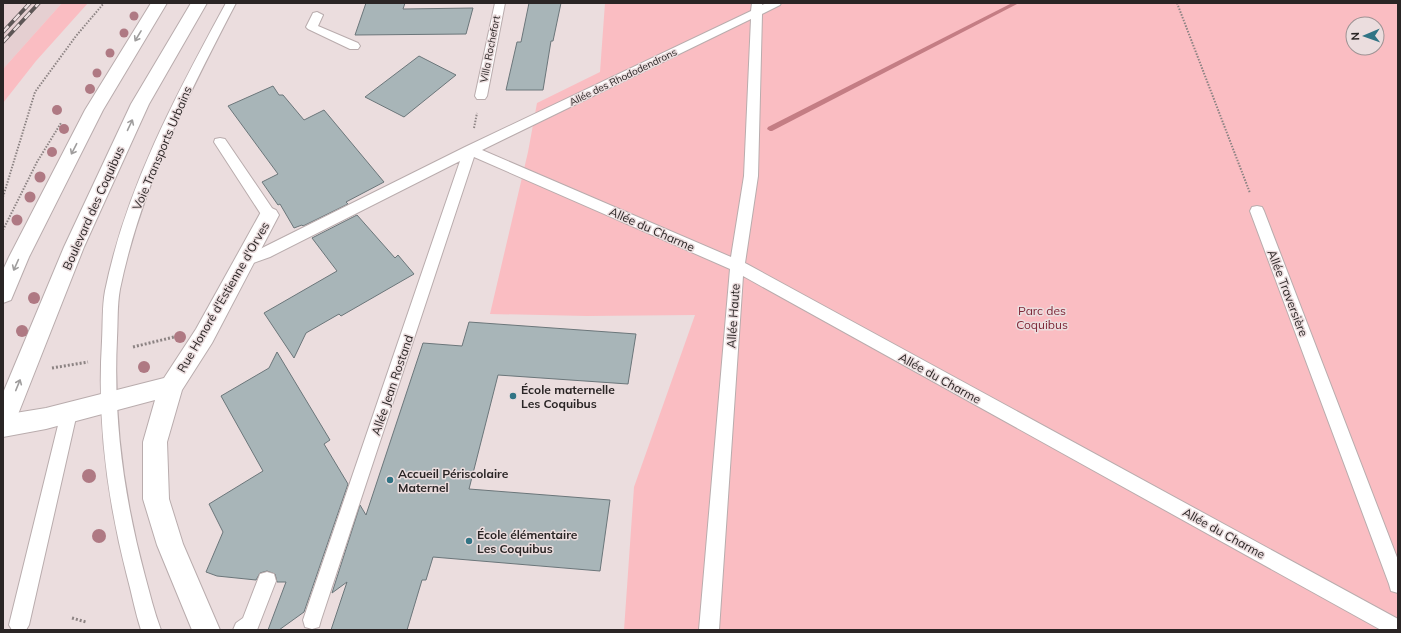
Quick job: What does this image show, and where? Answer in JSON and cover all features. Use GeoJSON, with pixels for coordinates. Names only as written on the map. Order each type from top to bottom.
{"type":"FeatureCollection","features":[{"type":"Feature","properties":{"kind":"main road"},"geometry":{"type":"LineString","coordinates":[[3,294],[19,257],[94,110],[159,3]]}},
{"type":"Feature","properties":{"kind":"main road","name":"Boulevard des Coquibus"},"geometry":{"type":"LineString","coordinates":[[3,422],[74,247],[140,104],[198,3]]}},
{"type":"Feature","properties":{"kind":"main road","name":"Rue Honoré d'Estienne d'Orves"},"geometry":{"type":"LineString","coordinates":[[206,630],[170,545],[156,499],[155,442],[171,387],[204,336],[269,215]]}},
{"type":"Feature","properties":{"kind":"main road"},"geometry":{"type":"LineString","coordinates":[[3,426],[32,422],[144,392],[171,387]]}},
{"type":"Feature","properties":{"kind":"lane","name":"Voie Transports Urbains"},"geometry":{"type":"LineString","coordinates":[[152,630],[132,562],[114,481],[107,402],[108,354],[113,290],[127,234],[146,179],[172,119],[198,65],[232,3]]}},
{"type":"Feature","properties":{"kind":"lane","name":"Villa Rochefort"},"geometry":{"type":"LineString","coordinates":[[481,96],[500,3]]}},
{"type":"Feature","properties":{"kind":"lane","name":"Allée des Rhododendrons"},"geometry":{"type":"LineString","coordinates":[[245,260],[265,253],[756,8],[776,3]]}},
{"type":"Feature","properties":{"kind":"lane","name":"Allée Haute"},"geometry":{"type":"LineString","coordinates":[[709,630],[737,266],[751,176],[756,8]]}},
{"type":"Feature","properties":{"kind":"lane"},"geometry":{"type":"LineString","coordinates":[[317,15],[312,27],[354,46]]}},
{"type":"Feature","properties":{"kind":"lane"},"geometry":{"type":"LineString","coordinates":[[220,142],[269,215]]}},
{"type":"Feature","properties":{"kind":"lane","name":"Allée du Charme"},"geometry":{"type":"LineString","coordinates":[[470,150],[737,266],[1398,629]]}},
{"type":"Feature","properties":{"kind":"lane","name":"Allée Jean Rostand"},"geometry":{"type":"LineString","coordinates":[[312,620],[400,362],[470,150]]}},
{"type":"Feature","properties":{"kind":"lane","name":"Allée Traversière"},"geometry":{"type":"LineString","coordinates":[[1257,211],[1398,584]]}},
{"type":"Feature","properties":{"kind":"lane"},"geometry":{"type":"LineString","coordinates":[[19,625],[69,413]]}},
{"type":"Feature","properties":{"kind":"lane"},"geometry":{"type":"LineString","coordinates":[[243,630],[250,625],[267,581]]}},
{"type":"Feature","properties":{"kind":"path"},"geometry":{"type":"LineString","coordinates":[[3,197],[35,92],[76,36],[104,3]]}},
{"type":"Feature","properties":{"kind":"path"},"geometry":{"type":"LineString","coordinates":[[1177,3],[1257,211]]}},
{"type":"Feature","properties":{"kind":"path"},"geometry":{"type":"LineString","coordinates":[[470,150],[481,96]]}},
{"type":"Feature","properties":{"kind":"path"},"geometry":{"type":"LineString","coordinates":[[133,347],[187,334],[204,336]]}},
{"type":"Feature","properties":{"kind":"path"},"geometry":{"type":"LineString","coordinates":[[45,369],[93,361]]}},
{"type":"Feature","properties":{"kind":"path"},"geometry":{"type":"LineString","coordinates":[[72,618],[86,622]]}},
{"type":"Feature","properties":{"kind":"shaded area"},"geometry":{"type":"Polygon","coordinates":[[[3,3],[62,3],[3,69],[3,3]]]}},
{"type":"Feature","properties":{"kind":"green space"},"geometry":{"type":"Polygon","coordinates":[[[62,3],[88,3],[36,61],[3,103],[3,69],[62,3]]]}},
{"type":"Feature","properties":{"kind":"green space","name":"Parc des Coquibus"},"geometry":{"type":"Polygon","coordinates":[[[605,3],[1398,3],[1398,630],[624,630],[634,487],[695,315],[587,316],[490,314],[528,152],[537,103],[600,72],[605,3]]]}},
{"type":"Feature","properties":{"kind":"building"},"geometry":{"type":"Polygon","coordinates":[[[366,3],[405,3],[403,9],[473,8],[466,34],[355,35],[366,3]]]}},
{"type":"Feature","properties":{"kind":"building"},"geometry":{"type":"Polygon","coordinates":[[[529,3],[561,3],[553,41],[551,41],[543,90],[506,90],[517,42],[521,42],[529,3]]]}},
{"type":"Feature","properties":{"kind":"building"},"geometry":{"type":"Polygon","coordinates":[[[419,56],[456,75],[404,117],[365,97],[419,56]]]}},
{"type":"Feature","properties":{"kind":"building"},"geometry":{"type":"Polygon","coordinates":[[[273,86],[279,95],[283,95],[304,120],[324,110],[384,182],[346,202],[348,204],[303,226],[294,228],[280,204],[278,205],[262,182],[278,174],[228,106],[273,86]]]}},
{"type":"Feature","properties":{"kind":"building"},"geometry":{"type":"Polygon","coordinates":[[[357,215],[395,258],[398,255],[414,274],[341,316],[339,314],[306,333],[294,358],[264,313],[337,271],[312,238],[357,215]]]}},
{"type":"Feature","properties":{"kind":"building"},"geometry":{"type":"Polygon","coordinates":[[[469,322],[636,334],[628,384],[498,375],[469,489],[610,500],[600,571],[433,557],[426,580],[422,580],[407,630],[331,630],[347,582],[332,593],[360,505],[366,515],[423,343],[462,346],[469,322]]]}},
{"type":"Feature","properties":{"kind":"building"},"geometry":{"type":"Polygon","coordinates":[[[277,352],[330,440],[324,444],[348,484],[304,612],[279,630],[268,630],[286,582],[277,582],[275,574],[267,571],[260,573],[256,580],[217,576],[206,572],[223,532],[209,504],[263,471],[221,396],[269,368],[277,352]]]}},
{"type":"Feature","properties":{"kind":"waterway"},"geometry":{"type":"LineString","coordinates":[[770,129],[1016,3]]}},
{"type":"Feature","properties":{"kind":"railway"},"geometry":{"type":"LineString","coordinates":[[3,32],[30,3]]}},
{"type":"Feature","properties":{"kind":"railway"},"geometry":{"type":"LineString","coordinates":[[3,42],[39,3]]}},
{"type":"Feature","properties":{"kind":"place","name":"École maternelle Les Coquibus"},"geometry":{"type":"Point","coordinates":[513,396]}},
{"type":"Feature","properties":{"kind":"place","name":"Accueil Périscolaire Maternel"},"geometry":{"type":"Point","coordinates":[390,480]}},
{"type":"Feature","properties":{"kind":"place","name":"École élémentaire Les Coquibus"},"geometry":{"type":"Point","coordinates":[469,541]}}]}
